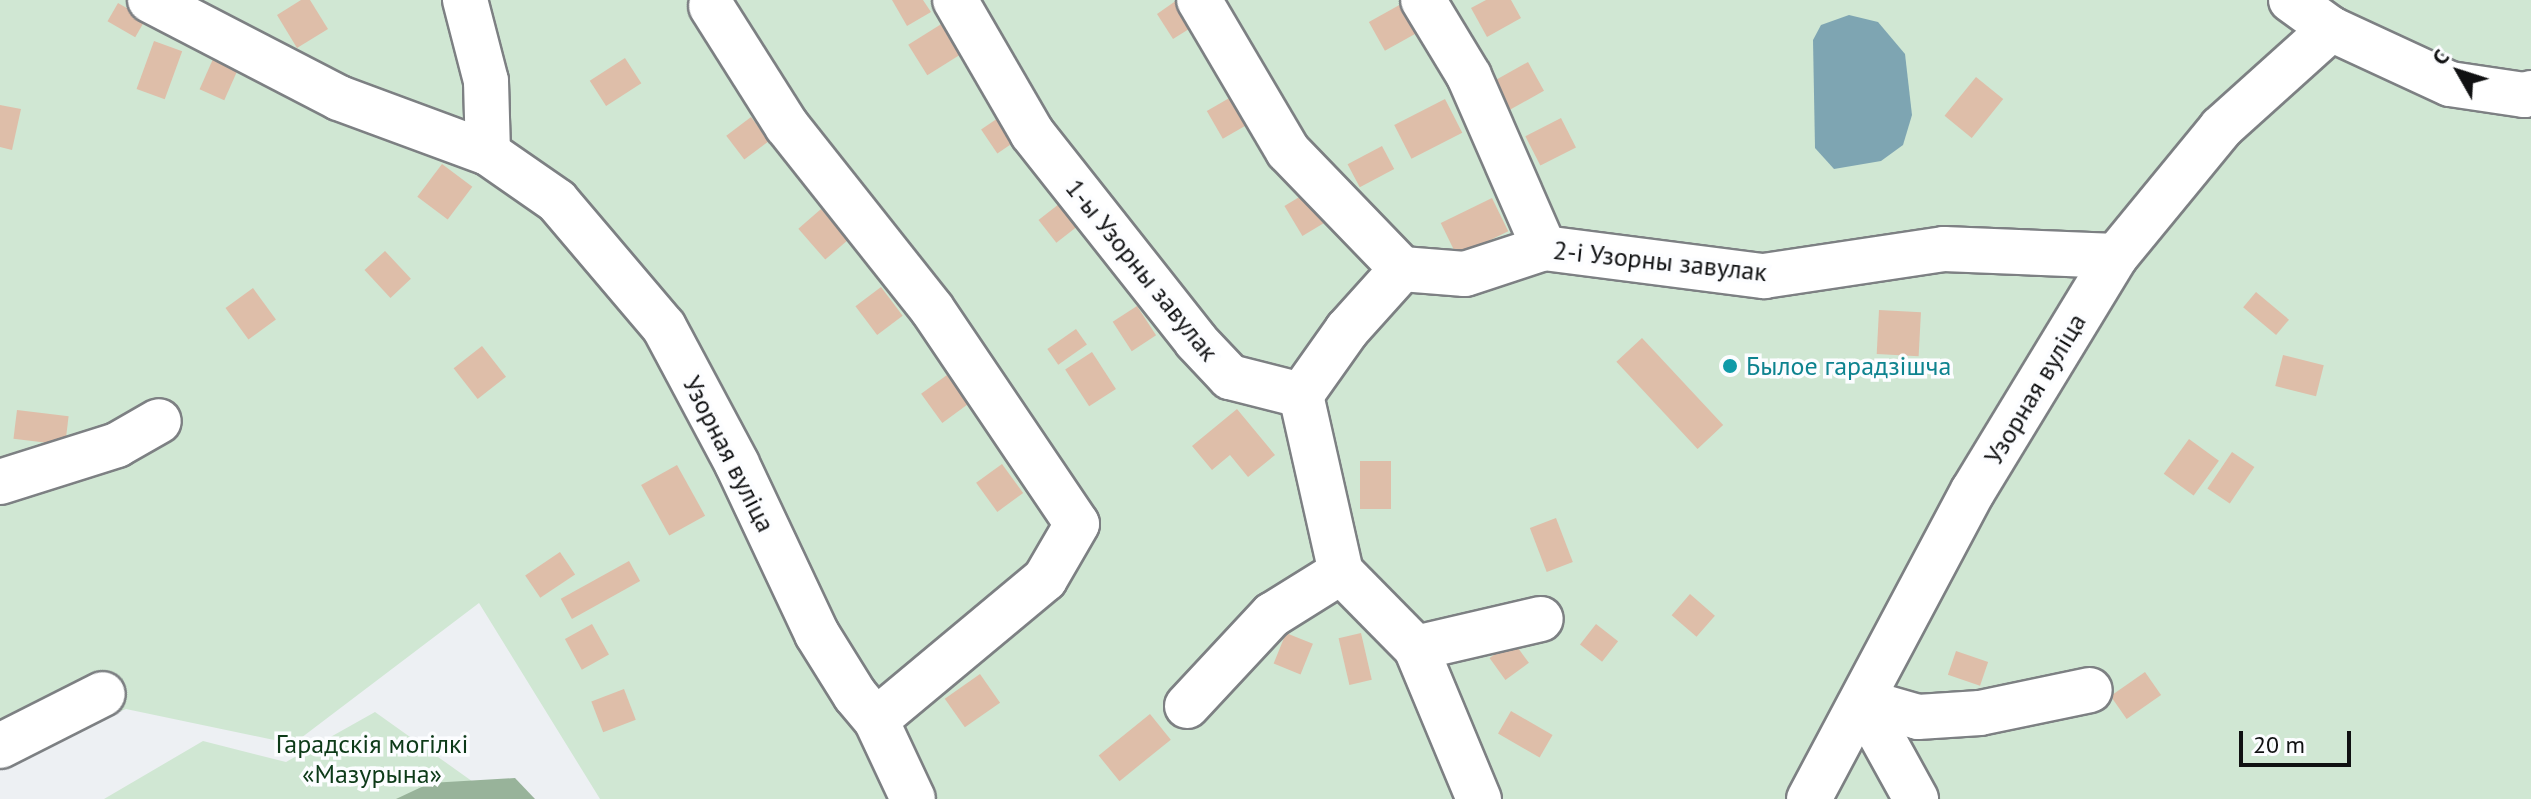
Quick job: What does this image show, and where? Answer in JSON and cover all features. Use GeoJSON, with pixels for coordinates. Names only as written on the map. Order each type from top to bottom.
{"type":"FeatureCollection","features":[{"type":"Feature","properties":{"kind":"lane","name":"Узорная вуліца"},"geometry":{"type":"LineString","coordinates":[[150,0],[339,98],[488,153],[557,201],[664,327],[737,464],[817,634],[855,695],[876,720],[913,799]]}},
{"type":"Feature","properties":{"kind":"lane"},"geometry":{"type":"LineString","coordinates":[[465,0],[486,81],[488,153]]}},
{"type":"Feature","properties":{"kind":"lane","name":"1-ы Узорны завулак"},"geometry":{"type":"LineString","coordinates":[[955,0],[1032,133],[1196,341],[1230,377],[1301,395]]}},
{"type":"Feature","properties":{"kind":"lane"},"geometry":{"type":"LineString","coordinates":[[1199,0],[1288,151],[1402,269],[1347,330],[1301,395],[1341,572],[1416,648],[1479,799]]}},
{"type":"Feature","properties":{"kind":"lane"},"geometry":{"type":"LineString","coordinates":[[1423,0],[1469,76],[1544,248]]}},
{"type":"Feature","properties":{"kind":"lane"},"geometry":{"type":"LineString","coordinates":[[2291,0],[2331,29],[2450,84],[2524,95],[2531,93]]}},
{"type":"Feature","properties":{"kind":"lane"},"geometry":{"type":"LineString","coordinates":[[711,6],[787,126],[932,309],[1077,524],[1045,579],[876,720]]}},
{"type":"Feature","properties":{"kind":"lane","name":"Узорная вуліца"},"geometry":{"type":"LineString","coordinates":[[1809,799],[1973,491],[2116,256],[2221,128],[2331,29]]}},
{"type":"Feature","properties":{"kind":"lane","name":"2-і Узорны завулак"},"geometry":{"type":"LineString","coordinates":[[1402,269],[1465,274],[1544,248],[1764,276],[1944,249],[2116,256]]}},
{"type":"Feature","properties":{"kind":"lane"},"geometry":{"type":"LineString","coordinates":[[0,482],[117,445],[159,421]]}},
{"type":"Feature","properties":{"kind":"lane"},"geometry":{"type":"LineString","coordinates":[[1187,706],[1272,615],[1341,572]]}},
{"type":"Feature","properties":{"kind":"lane"},"geometry":{"type":"LineString","coordinates":[[1416,648],[1541,619]]}},
{"type":"Feature","properties":{"kind":"lane"},"geometry":{"type":"LineString","coordinates":[[1862,701],[1918,717],[1980,713],[2090,690]]}},
{"type":"Feature","properties":{"kind":"lane"},"geometry":{"type":"LineString","coordinates":[[0,746],[103,694]]}},
{"type":"Feature","properties":{"kind":"lane"},"geometry":{"type":"LineString","coordinates":[[1862,701],[1916,799]]}},
{"type":"Feature","properties":{"kind":"green space"},"geometry":{"type":"Polygon","coordinates":[[[0,0],[2531,0],[2531,799],[600,799],[479,603],[293,744],[126,709],[0,762],[0,0]]]}},
{"type":"Feature","properties":{"kind":"green space","name":"Гарадскія могілкі «Мазурына»"},"geometry":{"type":"Polygon","coordinates":[[[375,712],[497,799],[104,799],[203,741],[286,762],[375,712]]]}},
{"type":"Feature","properties":{"kind":"green space"},"geometry":{"type":"Polygon","coordinates":[[[515,778],[535,799],[396,799],[430,783],[515,778]]]}},
{"type":"Feature","properties":{"kind":"water"},"geometry":{"type":"Polygon","coordinates":[[[1849,15],[1878,22],[1905,54],[1912,115],[1903,145],[1881,161],[1834,169],[1815,148],[1813,40],[1821,25],[1849,15]]]}},
{"type":"Feature","properties":{"kind":"building"},"geometry":{"type":"Polygon","coordinates":[[[301,0],[310,0],[328,29],[297,48],[277,15],[301,0]]]}},
{"type":"Feature","properties":{"kind":"building"},"geometry":{"type":"Polygon","coordinates":[[[892,0],[923,0],[931,12],[907,26],[892,0]]]}},
{"type":"Feature","properties":{"kind":"building"},"geometry":{"type":"Polygon","coordinates":[[[1177,0],[1197,24],[1173,39],[1157,14],[1177,0]]]}},
{"type":"Feature","properties":{"kind":"building"},"geometry":{"type":"Polygon","coordinates":[[[1486,0],[1511,0],[1521,18],[1487,37],[1471,8],[1486,0]]]}},
{"type":"Feature","properties":{"kind":"building"},"geometry":{"type":"Polygon","coordinates":[[[118,3],[146,19],[135,37],[108,21],[118,3]]]}},
{"type":"Feature","properties":{"kind":"building"},"geometry":{"type":"Polygon","coordinates":[[[1403,3],[1419,32],[1385,51],[1369,22],[1403,3]]]}},
{"type":"Feature","properties":{"kind":"building"},"geometry":{"type":"Polygon","coordinates":[[[943,23],[962,54],[927,75],[908,45],[943,23]]]}},
{"type":"Feature","properties":{"kind":"building"},"geometry":{"type":"Polygon","coordinates":[[[154,41],[182,51],[165,99],[137,89],[154,41]]]}},
{"type":"Feature","properties":{"kind":"building"},"geometry":{"type":"Polygon","coordinates":[[[625,58],[641,83],[606,106],[590,81],[625,58]]]}},
{"type":"Feature","properties":{"kind":"building"},"geometry":{"type":"Polygon","coordinates":[[[213,59],[238,70],[224,100],[200,89],[213,59]]]}},
{"type":"Feature","properties":{"kind":"building"},"geometry":{"type":"Polygon","coordinates":[[[1528,62],[1544,91],[1510,110],[1494,81],[1528,62]]]}},
{"type":"Feature","properties":{"kind":"building"},"geometry":{"type":"Polygon","coordinates":[[[1976,77],[2003,99],[1972,138],[1945,116],[1976,77]]]}},
{"type":"Feature","properties":{"kind":"building"},"geometry":{"type":"Polygon","coordinates":[[[1238,93],[1254,121],[1223,139],[1207,111],[1238,93]]]}},
{"type":"Feature","properties":{"kind":"building"},"geometry":{"type":"Polygon","coordinates":[[[1445,99],[1462,133],[1411,159],[1394,125],[1445,99]]]}},
{"type":"Feature","properties":{"kind":"building"},"geometry":{"type":"Polygon","coordinates":[[[0,105],[21,109],[12,150],[0,147],[0,105]]]}},
{"type":"Feature","properties":{"kind":"building"},"geometry":{"type":"Polygon","coordinates":[[[1001,116],[1017,140],[997,153],[981,129],[1001,116]]]}},
{"type":"Feature","properties":{"kind":"building"},"geometry":{"type":"Polygon","coordinates":[[[751,117],[769,141],[744,160],[726,136],[751,117]]]}},
{"type":"Feature","properties":{"kind":"building"},"geometry":{"type":"Polygon","coordinates":[[[1561,118],[1576,147],[1540,166],[1525,136],[1561,118]]]}},
{"type":"Feature","properties":{"kind":"building"},"geometry":{"type":"Polygon","coordinates":[[[1382,146],[1394,169],[1360,187],[1348,164],[1382,146]]]}},
{"type":"Feature","properties":{"kind":"building"},"geometry":{"type":"Polygon","coordinates":[[[442,164],[472,187],[448,220],[417,197],[442,164]]]}},
{"type":"Feature","properties":{"kind":"building"},"geometry":{"type":"Polygon","coordinates":[[[1311,190],[1329,220],[1302,236],[1284,206],[1311,190]]]}},
{"type":"Feature","properties":{"kind":"building"},"geometry":{"type":"Polygon","coordinates":[[[1492,198],[1508,231],[1457,256],[1441,223],[1492,198]]]}},
{"type":"Feature","properties":{"kind":"building"},"geometry":{"type":"Polygon","coordinates":[[[1059,204],[1077,227],[1056,243],[1039,220],[1059,204]]]}},
{"type":"Feature","properties":{"kind":"building"},"geometry":{"type":"Polygon","coordinates":[[[821,209],[848,240],[825,260],[798,229],[821,209]]]}},
{"type":"Feature","properties":{"kind":"building"},"geometry":{"type":"Polygon","coordinates":[[[385,251],[411,279],[390,298],[365,270],[385,251]]]}},
{"type":"Feature","properties":{"kind":"building"},"geometry":{"type":"Polygon","coordinates":[[[881,287],[903,316],[877,335],[855,306],[881,287]]]}},
{"type":"Feature","properties":{"kind":"building"},"geometry":{"type":"Polygon","coordinates":[[[253,288],[276,320],[248,340],[225,308],[253,288]]]}},
{"type":"Feature","properties":{"kind":"building"},"geometry":{"type":"Polygon","coordinates":[[[2256,292],[2289,320],[2276,335],[2243,307],[2256,292]]]}},
{"type":"Feature","properties":{"kind":"building"},"geometry":{"type":"Polygon","coordinates":[[[1137,306],[1156,335],[1132,351],[1113,322],[1137,306]]]}},
{"type":"Feature","properties":{"kind":"building"},"geometry":{"type":"Polygon","coordinates":[[[1879,310],[1921,312],[1919,356],[1877,354],[1879,310]]]}},
{"type":"Feature","properties":{"kind":"building"},"geometry":{"type":"Polygon","coordinates":[[[1076,329],[1087,345],[1058,365],[1047,349],[1076,329]]]}},
{"type":"Feature","properties":{"kind":"building"},"geometry":{"type":"Polygon","coordinates":[[[1642,338],[1723,425],[1698,449],[1616,362],[1642,338]]]}},
{"type":"Feature","properties":{"kind":"building"},"geometry":{"type":"Polygon","coordinates":[[[482,346],[506,377],[478,399],[454,368],[482,346]]]}},
{"type":"Feature","properties":{"kind":"building"},"geometry":{"type":"Polygon","coordinates":[[[1092,352],[1116,389],[1089,406],[1065,369],[1092,352]]]}},
{"type":"Feature","properties":{"kind":"building"},"geometry":{"type":"Polygon","coordinates":[[[2283,355],[2324,365],[2316,396],[2275,386],[2283,355]]]}},
{"type":"Feature","properties":{"kind":"building"},"geometry":{"type":"Polygon","coordinates":[[[947,375],[968,404],[942,423],[921,394],[947,375]]]}},
{"type":"Feature","properties":{"kind":"building"},"geometry":{"type":"Polygon","coordinates":[[[1237,409],[1275,455],[1248,477],[1230,455],[1212,470],[1192,446],[1237,409]]]}},
{"type":"Feature","properties":{"kind":"building"},"geometry":{"type":"Polygon","coordinates":[[[17,410],[69,416],[65,445],[13,439],[17,410]]]}},
{"type":"Feature","properties":{"kind":"building"},"geometry":{"type":"Polygon","coordinates":[[[2189,439],[2219,461],[2194,496],[2164,474],[2189,439]]]}},
{"type":"Feature","properties":{"kind":"building"},"geometry":{"type":"Polygon","coordinates":[[[2232,452],[2254,467],[2230,504],[2207,488],[2232,452]]]}},
{"type":"Feature","properties":{"kind":"building"},"geometry":{"type":"Polygon","coordinates":[[[1360,461],[1391,461],[1391,509],[1360,509],[1360,461]]]}},
{"type":"Feature","properties":{"kind":"building"},"geometry":{"type":"Polygon","coordinates":[[[1002,464],[1023,493],[997,512],[976,483],[1002,464]]]}},
{"type":"Feature","properties":{"kind":"building"},"geometry":{"type":"Polygon","coordinates":[[[677,465],[705,516],[669,536],[641,485],[677,465]]]}},
{"type":"Feature","properties":{"kind":"building"},"geometry":{"type":"Polygon","coordinates":[[[1556,518],[1573,562],[1547,572],[1530,528],[1556,518]]]}},
{"type":"Feature","properties":{"kind":"building"},"geometry":{"type":"Polygon","coordinates":[[[560,552],[575,574],[540,598],[525,575],[560,552]]]}},
{"type":"Feature","properties":{"kind":"building"},"geometry":{"type":"Polygon","coordinates":[[[629,561],[640,581],[572,619],[561,599],[629,561]]]}},
{"type":"Feature","properties":{"kind":"building"},"geometry":{"type":"Polygon","coordinates":[[[1690,594],[1715,616],[1697,637],[1672,615],[1690,594]]]}},
{"type":"Feature","properties":{"kind":"building"},"geometry":{"type":"Polygon","coordinates":[[[592,624],[609,655],[582,670],[565,639],[592,624]]]}},
{"type":"Feature","properties":{"kind":"building"},"geometry":{"type":"Polygon","coordinates":[[[1596,624],[1618,641],[1602,662],[1580,644],[1596,624]]]}},
{"type":"Feature","properties":{"kind":"building"},"geometry":{"type":"Polygon","coordinates":[[[1286,633],[1313,644],[1301,674],[1274,664],[1286,633]]]}},
{"type":"Feature","properties":{"kind":"building"},"geometry":{"type":"Polygon","coordinates":[[[1361,633],[1372,680],[1349,685],[1339,638],[1361,633]]]}},
{"type":"Feature","properties":{"kind":"building"},"geometry":{"type":"Polygon","coordinates":[[[1513,641],[1529,663],[1505,680],[1490,658],[1513,641]]]}},
{"type":"Feature","properties":{"kind":"building"},"geometry":{"type":"Polygon","coordinates":[[[1956,651],[1988,662],[1980,686],[1948,675],[1956,651]]]}},
{"type":"Feature","properties":{"kind":"building"},"geometry":{"type":"Polygon","coordinates":[[[2145,672],[2161,695],[2127,719],[2111,696],[2145,672]]]}},
{"type":"Feature","properties":{"kind":"building"},"geometry":{"type":"Polygon","coordinates":[[[980,674],[1000,703],[965,727],[945,699],[980,674]]]}},
{"type":"Feature","properties":{"kind":"building"},"geometry":{"type":"Polygon","coordinates":[[[624,689],[636,720],[603,732],[591,702],[624,689]]]}},
{"type":"Feature","properties":{"kind":"building"},"geometry":{"type":"Polygon","coordinates":[[[1511,711],[1553,735],[1540,758],[1498,734],[1511,711]]]}},
{"type":"Feature","properties":{"kind":"building"},"geometry":{"type":"Polygon","coordinates":[[[1150,714],[1171,740],[1119,781],[1099,756],[1150,714]]]}},
{"type":"Feature","properties":{"kind":"place","name":"Былое гарадзішча"},"geometry":{"type":"Point","coordinates":[1730,366]}}]}
